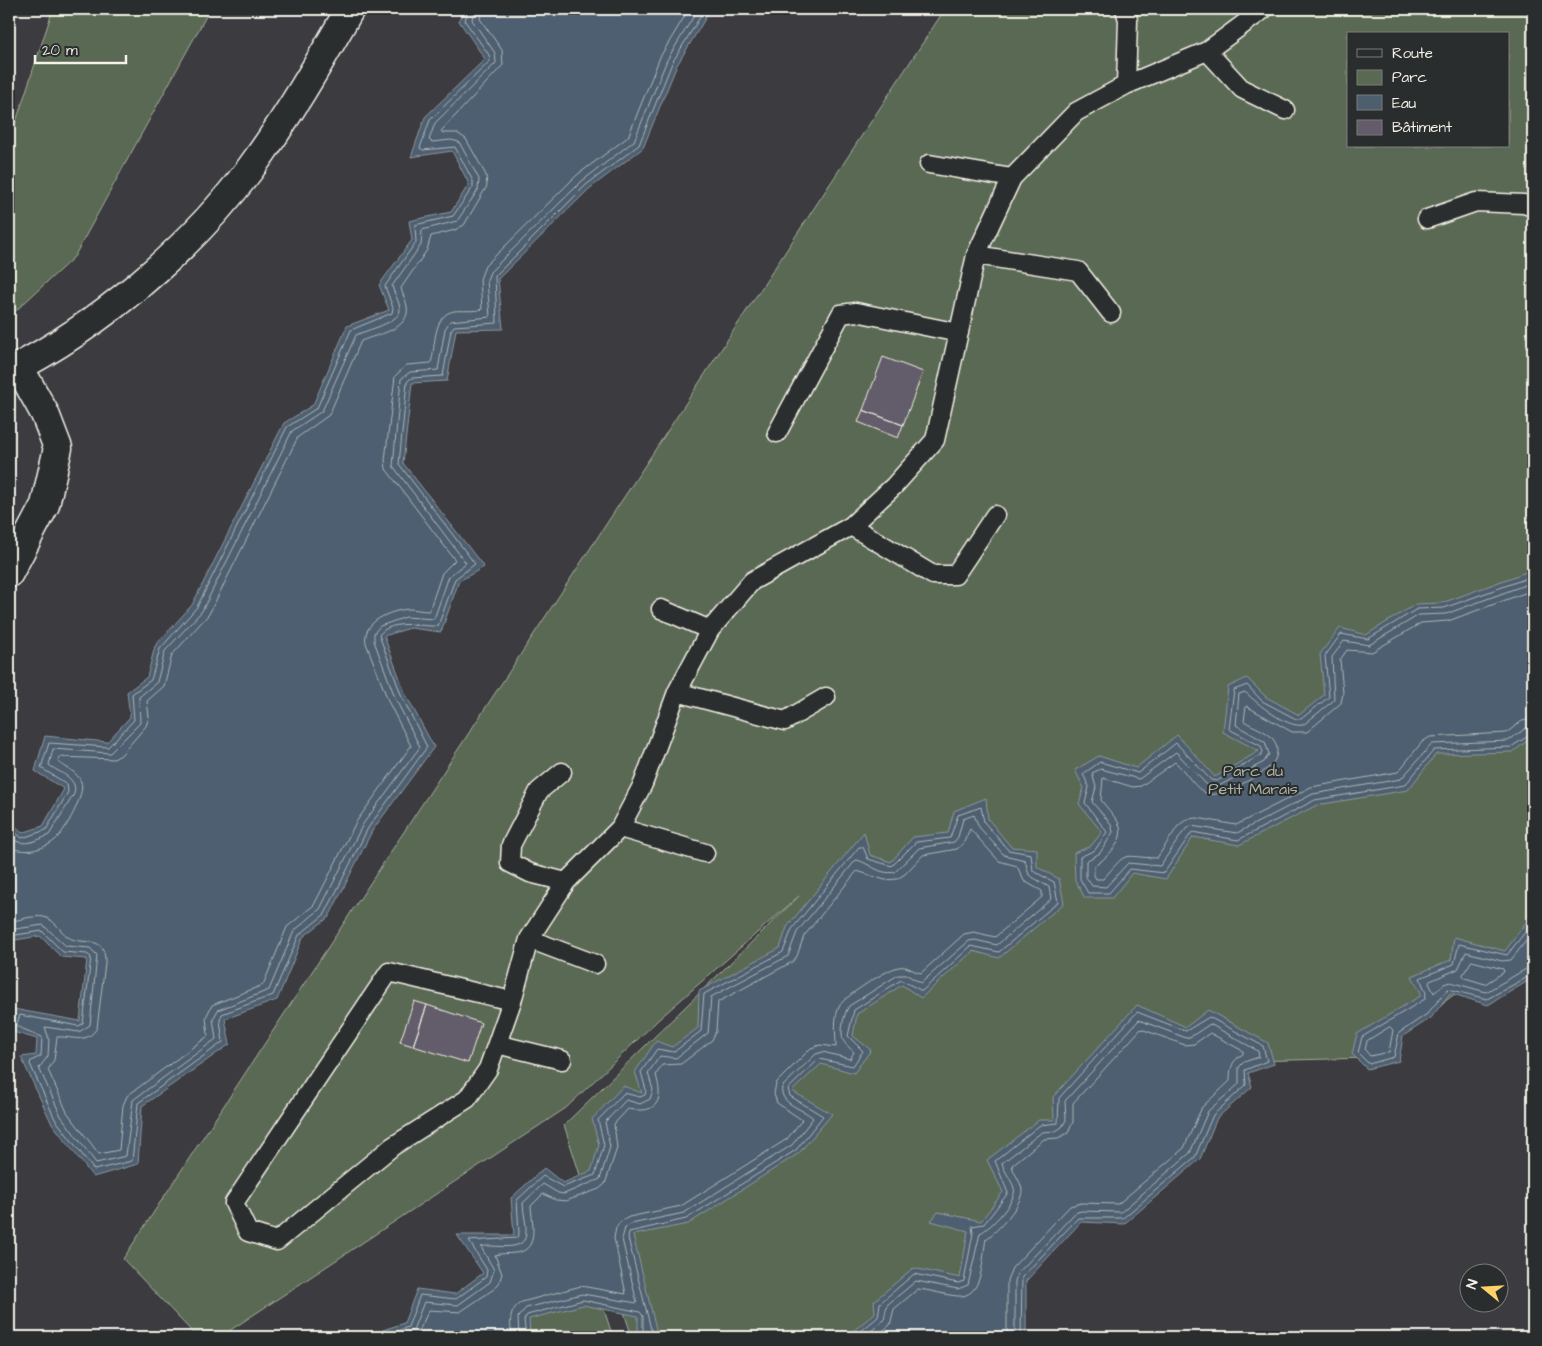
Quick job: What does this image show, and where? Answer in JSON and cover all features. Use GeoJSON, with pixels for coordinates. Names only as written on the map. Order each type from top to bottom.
{"type":"FeatureCollection","features":[{"type":"Feature","properties":{"kind":"street"},"geometry":{"type":"LineString","coordinates":[[9,573],[45,505],[58,448],[45,414],[14,369],[91,321],[153,272],[207,220],[250,169],[284,118],[350,9]]}},
{"type":"Feature","properties":{"kind":"lane"},"geometry":{"type":"LineString","coordinates":[[1124,9],[1128,20],[1126,85]]}},
{"type":"Feature","properties":{"kind":"lane"},"geometry":{"type":"LineString","coordinates":[[512,1001],[389,972],[234,1203],[248,1232],[277,1242],[393,1146],[467,1100],[488,1069],[512,1001],[529,939],[566,882],[620,828],[643,784],[677,692],[710,630],[752,581],[851,526],[894,486],[935,440],[976,255],[1012,178],[1076,112],[1126,85],[1207,51],[1264,9]]}},
{"type":"Feature","properties":{"kind":"lane"},"geometry":{"type":"LineString","coordinates":[[1207,51],[1242,89],[1285,110]]}},
{"type":"Feature","properties":{"kind":"lane"},"geometry":{"type":"LineString","coordinates":[[929,164],[1012,178]]}},
{"type":"Feature","properties":{"kind":"lane"},"geometry":{"type":"LineString","coordinates":[[1427,219],[1476,202],[1524,204],[1533,207]]}},
{"type":"Feature","properties":{"kind":"lane"},"geometry":{"type":"LineString","coordinates":[[976,255],[1078,271],[1112,313]]}},
{"type":"Feature","properties":{"kind":"lane"},"geometry":{"type":"LineString","coordinates":[[777,433],[841,314],[856,312],[959,334]]}},
{"type":"Feature","properties":{"kind":"lane"},"geometry":{"type":"LineString","coordinates":[[851,526],[933,575],[955,575],[995,515]]}},
{"type":"Feature","properties":{"kind":"lane"},"geometry":{"type":"LineString","coordinates":[[660,610],[710,630]]}},
{"type":"Feature","properties":{"kind":"lane"},"geometry":{"type":"LineString","coordinates":[[677,692],[785,720],[826,697]]}},
{"type":"Feature","properties":{"kind":"lane"},"geometry":{"type":"LineString","coordinates":[[562,772],[539,791],[511,846],[510,863],[530,872],[566,882]]}},
{"type":"Feature","properties":{"kind":"lane"},"geometry":{"type":"LineString","coordinates":[[620,828],[705,853]]}},
{"type":"Feature","properties":{"kind":"lane"},"geometry":{"type":"LineString","coordinates":[[529,939],[594,964]]}},
{"type":"Feature","properties":{"kind":"lane"},"geometry":{"type":"LineString","coordinates":[[497,1044],[562,1060]]}},
{"type":"Feature","properties":{"kind":"green space"},"geometry":{"type":"Polygon","coordinates":[[[53,9],[210,9],[74,257],[9,317],[9,143],[53,9]]]}},
{"type":"Feature","properties":{"kind":"green space","name":"Parc du Petit Marais"},"geometry":{"type":"Polygon","coordinates":[[[945,9],[1533,9],[1533,962],[1480,975],[1370,1058],[1173,1063],[928,1337],[632,1337],[564,1125],[799,896],[659,1019],[566,1108],[220,1337],[197,1337],[123,1259],[945,9]]]}},
{"type":"Feature","properties":{"kind":"green space"},"geometry":{"type":"Polygon","coordinates":[[[575,1222],[613,1337],[438,1337],[575,1222]]]}},
{"type":"Feature","properties":{"kind":"water"},"geometry":{"type":"Polygon","coordinates":[[[463,9],[711,9],[677,65],[643,148],[589,189],[498,279],[503,329],[456,330],[447,381],[412,383],[403,463],[484,567],[459,581],[441,632],[410,628],[384,636],[406,695],[434,747],[372,831],[329,917],[303,937],[277,1000],[225,1019],[230,1044],[142,1106],[138,1164],[93,1177],[51,1122],[21,1057],[36,1055],[37,1039],[10,1031],[13,1009],[80,1021],[87,959],[61,957],[40,936],[9,941],[9,819],[22,833],[43,826],[64,789],[35,771],[45,736],[107,742],[130,717],[127,692],[147,677],[155,646],[192,605],[284,423],[313,405],[347,326],[389,310],[379,285],[412,240],[409,221],[451,212],[469,184],[452,151],[411,157],[425,117],[485,59],[459,21],[463,9]]]}},
{"type":"Feature","properties":{"kind":"water"},"geometry":{"type":"Polygon","coordinates":[[[1533,571],[1533,736],[1513,752],[1436,754],[1408,790],[1317,805],[1239,845],[1193,837],[1166,879],[1132,873],[1112,898],[1085,898],[1075,880],[1074,853],[1091,846],[1102,832],[1079,804],[1084,788],[1075,770],[1099,756],[1136,768],[1177,735],[1215,777],[1259,751],[1223,732],[1228,687],[1247,678],[1266,697],[1299,715],[1324,695],[1320,654],[1340,628],[1366,635],[1416,604],[1442,603],[1533,571]]]}},
{"type":"Feature","properties":{"kind":"water"},"geometry":{"type":"Polygon","coordinates":[[[986,798],[988,819],[1011,847],[1037,849],[1037,867],[1059,879],[1064,903],[999,958],[973,951],[921,998],[902,985],[857,1014],[853,1036],[871,1050],[854,1073],[821,1064],[792,1091],[832,1114],[799,1153],[688,1224],[633,1235],[658,1337],[638,1337],[638,1316],[583,1305],[529,1319],[530,1337],[371,1337],[383,1330],[404,1323],[417,1289],[455,1294],[483,1273],[457,1235],[514,1235],[511,1198],[544,1168],[563,1183],[591,1171],[599,1145],[592,1119],[623,1086],[642,1093],[635,1072],[656,1041],[672,1047],[698,1028],[699,991],[780,948],[787,927],[864,832],[870,855],[891,862],[913,837],[948,833],[954,811],[986,798]]]}},
{"type":"Feature","properties":{"kind":"water"},"geometry":{"type":"Polygon","coordinates":[[[1530,917],[1533,922],[1533,978],[1488,1005],[1450,993],[1431,1018],[1403,1036],[1399,1061],[1367,1069],[1352,1054],[1357,1034],[1422,995],[1412,976],[1451,960],[1454,937],[1505,951],[1530,917]]]}},
{"type":"Feature","properties":{"kind":"water"},"geometry":{"type":"Polygon","coordinates":[[[1137,1005],[1186,1027],[1208,1010],[1268,1043],[1274,1064],[1248,1073],[1252,1087],[1217,1118],[1200,1159],[1124,1224],[1081,1222],[1026,1281],[1026,1337],[846,1337],[875,1313],[874,1301],[913,1268],[960,1278],[968,1231],[931,1221],[938,1212],[981,1221],[1003,1192],[987,1160],[1039,1120],[1054,1120],[1053,1097],[1137,1005]]]}},
{"type":"Feature","properties":{"kind":"building"},"geometry":{"type":"Polygon","coordinates":[[[883,357],[923,372],[903,425],[863,410],[883,357]]]}},
{"type":"Feature","properties":{"kind":"building"},"geometry":{"type":"Polygon","coordinates":[[[863,410],[903,425],[898,438],[858,422],[863,410]]]}},
{"type":"Feature","properties":{"kind":"building"},"geometry":{"type":"Polygon","coordinates":[[[414,1001],[427,1005],[413,1046],[400,1042],[414,1001]]]}},
{"type":"Feature","properties":{"kind":"building"},"geometry":{"type":"Polygon","coordinates":[[[427,1005],[481,1023],[468,1063],[413,1046],[427,1005]]]}}]}
